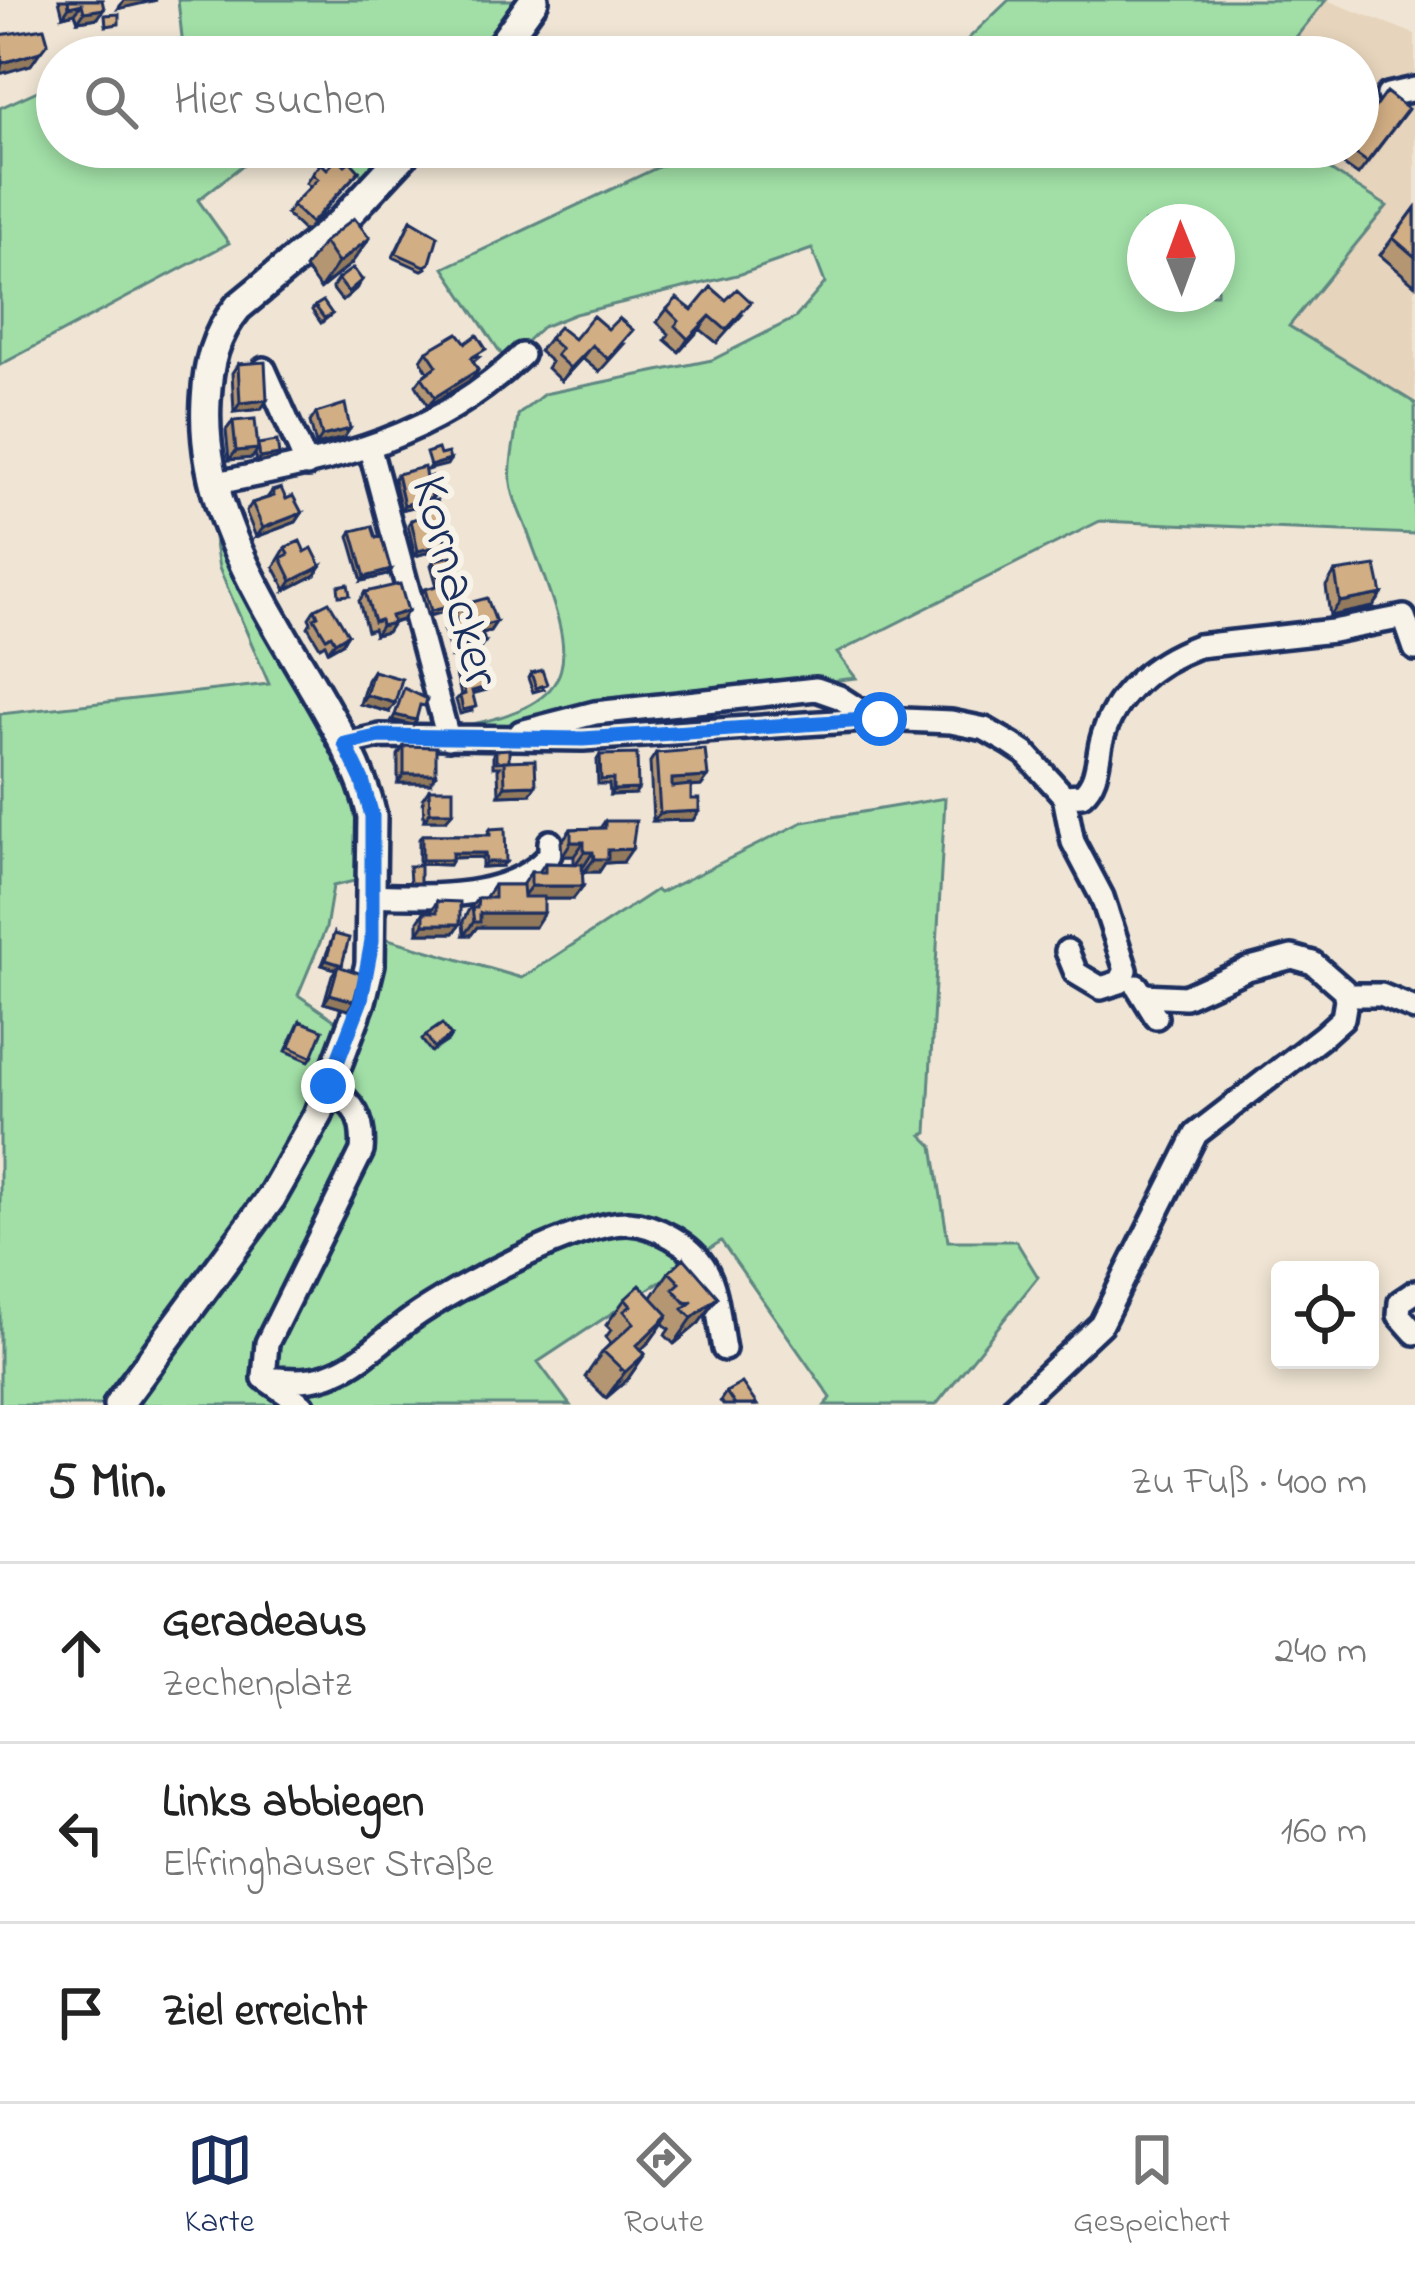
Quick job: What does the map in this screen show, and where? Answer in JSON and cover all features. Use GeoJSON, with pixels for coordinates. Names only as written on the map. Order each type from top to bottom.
{"type":"FeatureCollection","features":[{"type":"Feature","properties":{"kind":"main road"},"geometry":{"type":"LineString","coordinates":[[508,36],[534,0]]}},
{"type":"Feature","properties":{"kind":"main road"},"geometry":{"type":"LineString","coordinates":[[118,1405],[271,1198],[318,1115],[370,964],[372,816],[345,744],[247,567],[212,484],[206,435],[207,377],[226,322],[340,223],[391,168]]}},
{"type":"Feature","properties":{"kind":"street"},"geometry":{"type":"LineString","coordinates":[[1388,95],[1415,89]]}},
{"type":"Feature","properties":{"kind":"street"},"geometry":{"type":"LineString","coordinates":[[212,484],[370,449],[424,426],[501,375],[522,355]]}},
{"type":"Feature","properties":{"kind":"street"},"geometry":{"type":"LineString","coordinates":[[264,369],[307,465]]}},
{"type":"Feature","properties":{"kind":"street","name":"Kornacker"},"geometry":{"type":"LineString","coordinates":[[370,449],[448,737]]}},
{"type":"Feature","properties":{"kind":"street"},"geometry":{"type":"LineString","coordinates":[[1064,796],[1082,796],[1093,786],[1103,736],[1119,702],[1143,676],[1179,653],[1198,646],[1333,631],[1404,617],[1415,650]]}},
{"type":"Feature","properties":{"kind":"street"},"geometry":{"type":"LineString","coordinates":[[504,739],[596,713],[816,689],[876,719]]}},
{"type":"Feature","properties":{"kind":"street"},"geometry":{"type":"LineString","coordinates":[[345,744],[380,736],[583,739],[876,719],[950,722],[986,729],[1026,754],[1064,796],[1072,842],[1102,897],[1124,973],[1156,1017]]}},
{"type":"Feature","properties":{"kind":"street"},"geometry":{"type":"LineString","coordinates":[[372,895],[436,896],[523,878],[550,854],[550,842]]}},
{"type":"Feature","properties":{"kind":"street"},"geometry":{"type":"LineString","coordinates":[[1067,951],[1076,974],[1101,988],[1120,982],[1124,973]]}},
{"type":"Feature","properties":{"kind":"street"},"geometry":{"type":"LineString","coordinates":[[1143,995],[1185,997],[1247,969],[1292,957],[1313,963],[1345,994],[1381,995],[1415,1009]]}},
{"type":"Feature","properties":{"kind":"street"},"geometry":{"type":"LineString","coordinates":[[1015,1405],[1101,1324],[1196,1134],[1343,1018],[1345,994]]}},
{"type":"Feature","properties":{"kind":"street"},"geometry":{"type":"LineString","coordinates":[[264,1378],[267,1343],[362,1150],[364,1132],[355,1109],[350,1100],[328,1086]]}},
{"type":"Feature","properties":{"kind":"street"},"geometry":{"type":"LineString","coordinates":[[264,1378],[301,1381],[341,1371],[414,1316],[508,1262],[608,1225],[626,1223],[642,1225],[682,1244],[707,1270],[724,1349]]}},
{"type":"Feature","properties":{"kind":"street"},"geometry":{"type":"LineString","coordinates":[[1415,1292],[1400,1302],[1399,1315],[1415,1333]]}},
{"type":"Feature","properties":{"kind":"street"},"geometry":{"type":"LineString","coordinates":[[264,1378],[303,1405]]}},
{"type":"Feature","properties":{"kind":"shaded area"},"geometry":{"type":"Polygon","coordinates":[[[1326,0],[1415,34],[1415,403],[1289,327],[1386,206],[1327,168],[1379,168],[1379,36],[1296,36],[1326,0]]]}},
{"type":"Feature","properties":{"kind":"green space"},"geometry":{"type":"Polygon","coordinates":[[[178,0],[522,0],[495,36],[182,36],[178,0]]]}},
{"type":"Feature","properties":{"kind":"green space"},"geometry":{"type":"Polygon","coordinates":[[[1009,0],[1326,0],[1297,36],[971,36],[1009,0]]]}},
{"type":"Feature","properties":{"kind":"green space"},"geometry":{"type":"Polygon","coordinates":[[[36,92],[36,168],[239,168],[198,200],[229,243],[0,365],[0,108],[36,92]]]}},
{"type":"Feature","properties":{"kind":"green space"},"geometry":{"type":"Polygon","coordinates":[[[354,168],[379,168],[368,180],[354,168]]]}},
{"type":"Feature","properties":{"kind":"green space"},"geometry":{"type":"Polygon","coordinates":[[[656,168],[1327,168],[1387,206],[1289,326],[1415,403],[1415,534],[1100,521],[837,653],[856,678],[594,708],[497,728],[456,727],[503,716],[535,702],[554,684],[562,663],[555,607],[512,489],[518,415],[544,394],[712,360],[795,318],[825,283],[812,249],[741,274],[575,314],[542,327],[506,361],[444,268],[656,168]]]}},
{"type":"Feature","properties":{"kind":"green space"},"geometry":{"type":"Polygon","coordinates":[[[209,508],[358,801],[367,878],[333,886],[326,928],[298,995],[343,1026],[293,1145],[109,1405],[0,1405],[0,714],[269,684],[219,568],[209,508]]]}},
{"type":"Feature","properties":{"kind":"green space"},"geometry":{"type":"Polygon","coordinates":[[[945,798],[927,1133],[922,1135],[933,1146],[948,1241],[1016,1241],[1038,1277],[936,1405],[825,1405],[831,1398],[721,1241],[538,1362],[570,1405],[127,1405],[277,1199],[378,936],[522,978],[656,890],[660,893],[803,822],[945,798]]]}},
{"type":"Feature","properties":{"kind":"building"},"geometry":{"type":"Polygon","coordinates":[[[68,0],[102,0],[104,9],[84,12],[82,4],[69,7],[68,0]]]}},
{"type":"Feature","properties":{"kind":"building"},"geometry":{"type":"Polygon","coordinates":[[[119,14],[119,24],[106,26],[105,15],[119,14]]]}},
{"type":"Feature","properties":{"kind":"building"},"geometry":{"type":"Polygon","coordinates":[[[44,28],[46,36],[36,36],[36,53],[2,63],[0,35],[44,28]]]}},
{"type":"Feature","properties":{"kind":"building"},"geometry":{"type":"Polygon","coordinates":[[[1386,92],[1408,109],[1379,146],[1379,102],[1386,92]]]}},
{"type":"Feature","properties":{"kind":"building"},"geometry":{"type":"Polygon","coordinates":[[[317,168],[359,171],[311,223],[292,205],[318,179],[312,174],[317,168]]]}},
{"type":"Feature","properties":{"kind":"building"},"geometry":{"type":"Polygon","coordinates":[[[1415,208],[1415,257],[1393,238],[1415,208]]]}},
{"type":"Feature","properties":{"kind":"building"},"geometry":{"type":"Polygon","coordinates":[[[354,218],[370,238],[338,263],[324,242],[354,218]]]}},
{"type":"Feature","properties":{"kind":"building"},"geometry":{"type":"Polygon","coordinates":[[[411,220],[438,236],[425,266],[396,253],[411,220]]]}},
{"type":"Feature","properties":{"kind":"building"},"geometry":{"type":"Polygon","coordinates":[[[353,268],[362,280],[348,292],[338,279],[353,268]]]}},
{"type":"Feature","properties":{"kind":"building"},"geometry":{"type":"Polygon","coordinates":[[[711,287],[726,300],[737,289],[751,302],[726,330],[710,316],[688,339],[667,309],[677,298],[692,310],[711,287]]]}},
{"type":"Feature","properties":{"kind":"building"},"geometry":{"type":"Polygon","coordinates":[[[323,301],[332,314],[324,318],[315,306],[323,301]]]}},
{"type":"Feature","properties":{"kind":"building"},"geometry":{"type":"Polygon","coordinates":[[[593,316],[608,329],[619,318],[633,330],[608,359],[592,345],[570,368],[556,355],[561,349],[549,338],[559,327],[574,339],[593,316]]]}},
{"type":"Feature","properties":{"kind":"building"},"geometry":{"type":"Polygon","coordinates":[[[458,333],[466,343],[477,335],[486,349],[471,358],[478,370],[435,397],[422,377],[437,366],[427,351],[458,333]]]}},
{"type":"Feature","properties":{"kind":"building"},"geometry":{"type":"Polygon","coordinates":[[[265,362],[267,400],[240,403],[238,364],[265,362]]]}},
{"type":"Feature","properties":{"kind":"building"},"geometry":{"type":"Polygon","coordinates":[[[345,404],[350,429],[322,436],[316,413],[345,404]]]}},
{"type":"Feature","properties":{"kind":"building"},"geometry":{"type":"Polygon","coordinates":[[[255,419],[258,449],[236,451],[233,421],[255,419]]]}},
{"type":"Feature","properties":{"kind":"building"},"geometry":{"type":"Polygon","coordinates":[[[277,441],[279,455],[260,458],[258,444],[277,441]]]}},
{"type":"Feature","properties":{"kind":"building"},"geometry":{"type":"Polygon","coordinates":[[[438,449],[440,455],[448,453],[450,460],[430,466],[426,453],[438,449]]]}},
{"type":"Feature","properties":{"kind":"building"},"geometry":{"type":"Polygon","coordinates":[[[424,467],[436,493],[404,505],[397,474],[424,467]]]}},
{"type":"Feature","properties":{"kind":"building"},"geometry":{"type":"Polygon","coordinates":[[[281,488],[286,499],[293,496],[302,513],[263,528],[252,503],[274,496],[272,491],[281,488]]]}},
{"type":"Feature","properties":{"kind":"building"},"geometry":{"type":"Polygon","coordinates":[[[437,500],[446,544],[418,551],[411,520],[426,516],[423,504],[437,500]]]}},
{"type":"Feature","properties":{"kind":"building"},"geometry":{"type":"Polygon","coordinates":[[[372,526],[376,538],[381,536],[391,570],[365,577],[352,531],[372,526]]]}},
{"type":"Feature","properties":{"kind":"building"},"geometry":{"type":"Polygon","coordinates":[[[300,541],[305,552],[312,548],[321,566],[292,581],[281,558],[289,554],[286,547],[300,541]]]}},
{"type":"Feature","properties":{"kind":"building"},"geometry":{"type":"Polygon","coordinates":[[[456,555],[467,586],[444,593],[448,607],[431,611],[425,589],[441,585],[434,560],[456,555]]]}},
{"type":"Feature","properties":{"kind":"building"},"geometry":{"type":"Polygon","coordinates":[[[1376,566],[1382,594],[1340,602],[1335,572],[1376,566]]]}},
{"type":"Feature","properties":{"kind":"building"},"geometry":{"type":"Polygon","coordinates":[[[348,584],[350,595],[339,596],[338,586],[348,584]]]}},
{"type":"Feature","properties":{"kind":"building"},"geometry":{"type":"Polygon","coordinates":[[[400,584],[408,611],[391,616],[393,623],[381,626],[380,620],[374,622],[365,592],[400,584]]]}},
{"type":"Feature","properties":{"kind":"building"},"geometry":{"type":"Polygon","coordinates":[[[487,598],[496,622],[480,626],[485,642],[458,648],[450,622],[465,618],[461,605],[487,598]]]}},
{"type":"Feature","properties":{"kind":"building"},"geometry":{"type":"Polygon","coordinates":[[[329,602],[348,634],[335,642],[331,635],[326,638],[314,618],[318,616],[315,609],[329,602]]]}},
{"type":"Feature","properties":{"kind":"building"},"geometry":{"type":"Polygon","coordinates":[[[482,656],[490,686],[472,691],[476,707],[463,710],[460,696],[465,694],[457,663],[482,656]]]}},
{"type":"Feature","properties":{"kind":"building"},"geometry":{"type":"Polygon","coordinates":[[[542,670],[547,684],[536,688],[531,673],[542,670]]]}},
{"type":"Feature","properties":{"kind":"building"},"geometry":{"type":"Polygon","coordinates":[[[373,671],[402,679],[395,703],[366,695],[373,671]]]}},
{"type":"Feature","properties":{"kind":"building"},"geometry":{"type":"Polygon","coordinates":[[[404,688],[427,699],[416,720],[395,715],[404,688]]]}},
{"type":"Feature","properties":{"kind":"building"},"geometry":{"type":"Polygon","coordinates":[[[404,746],[436,747],[436,774],[404,774],[404,746]]]}},
{"type":"Feature","properties":{"kind":"building"},"geometry":{"type":"Polygon","coordinates":[[[509,749],[509,761],[496,762],[496,750],[509,749]]]}},
{"type":"Feature","properties":{"kind":"building"},"geometry":{"type":"Polygon","coordinates":[[[705,749],[708,777],[672,779],[672,787],[691,785],[691,799],[699,799],[699,811],[660,813],[656,753],[705,749]]]}},
{"type":"Feature","properties":{"kind":"building"},"geometry":{"type":"Polygon","coordinates":[[[637,754],[638,789],[613,790],[613,779],[601,780],[600,755],[637,754]]]}},
{"type":"Feature","properties":{"kind":"building"},"geometry":{"type":"Polygon","coordinates":[[[535,760],[536,785],[505,786],[504,761],[535,760]]]}},
{"type":"Feature","properties":{"kind":"building"},"geometry":{"type":"Polygon","coordinates":[[[429,789],[453,789],[453,812],[430,812],[429,789]]]}},
{"type":"Feature","properties":{"kind":"building"},"geometry":{"type":"Polygon","coordinates":[[[605,821],[636,821],[632,849],[608,850],[608,859],[594,859],[593,852],[584,852],[584,842],[571,842],[571,829],[605,828],[605,821]]]}},
{"type":"Feature","properties":{"kind":"building"},"geometry":{"type":"Polygon","coordinates":[[[505,828],[506,862],[486,862],[485,853],[452,853],[452,860],[422,860],[422,835],[490,835],[490,829],[505,828]]]}},
{"type":"Feature","properties":{"kind":"building"},"geometry":{"type":"Polygon","coordinates":[[[545,863],[582,864],[583,886],[531,886],[531,872],[545,872],[545,863]]]}},
{"type":"Feature","properties":{"kind":"building"},"geometry":{"type":"Polygon","coordinates":[[[409,866],[420,866],[420,883],[410,883],[409,866]]]}},
{"type":"Feature","properties":{"kind":"building"},"geometry":{"type":"Polygon","coordinates":[[[494,885],[523,885],[524,897],[544,897],[544,913],[480,913],[480,922],[474,922],[472,908],[477,908],[478,898],[494,898],[494,885]]]}},
{"type":"Feature","properties":{"kind":"building"},"geometry":{"type":"Polygon","coordinates":[[[437,901],[460,902],[460,924],[424,924],[424,912],[437,912],[437,901]]]}},
{"type":"Feature","properties":{"kind":"building"},"geometry":{"type":"Polygon","coordinates":[[[334,934],[349,938],[342,965],[326,960],[334,934]]]}},
{"type":"Feature","properties":{"kind":"building"},"geometry":{"type":"Polygon","coordinates":[[[338,966],[362,974],[354,1001],[330,994],[338,966]]]}},
{"type":"Feature","properties":{"kind":"building"},"geometry":{"type":"Polygon","coordinates":[[[300,1021],[323,1030],[312,1057],[290,1047],[300,1021]]]}},
{"type":"Feature","properties":{"kind":"building"},"geometry":{"type":"Polygon","coordinates":[[[442,1024],[451,1036],[434,1048],[426,1035],[442,1024]]]}},
{"type":"Feature","properties":{"kind":"building"},"geometry":{"type":"Polygon","coordinates":[[[684,1258],[718,1297],[692,1318],[683,1309],[693,1301],[686,1303],[673,1289],[680,1283],[669,1272],[684,1258]]]}},
{"type":"Feature","properties":{"kind":"building"},"geometry":{"type":"Polygon","coordinates":[[[640,1285],[668,1315],[637,1345],[645,1354],[625,1372],[603,1351],[634,1323],[624,1311],[631,1306],[625,1299],[640,1285]]]}},
{"type":"Feature","properties":{"kind":"building"},"geometry":{"type":"Polygon","coordinates":[[[742,1383],[757,1405],[735,1405],[726,1392],[742,1383]]]}},
{"type":"Feature","properties":{"kind":"route"},"geometry":{"type":"LineString","coordinates":[[328,1086],[361,1000],[372,941],[372,816],[345,744],[380,736],[583,739],[880,719]]}}]}
